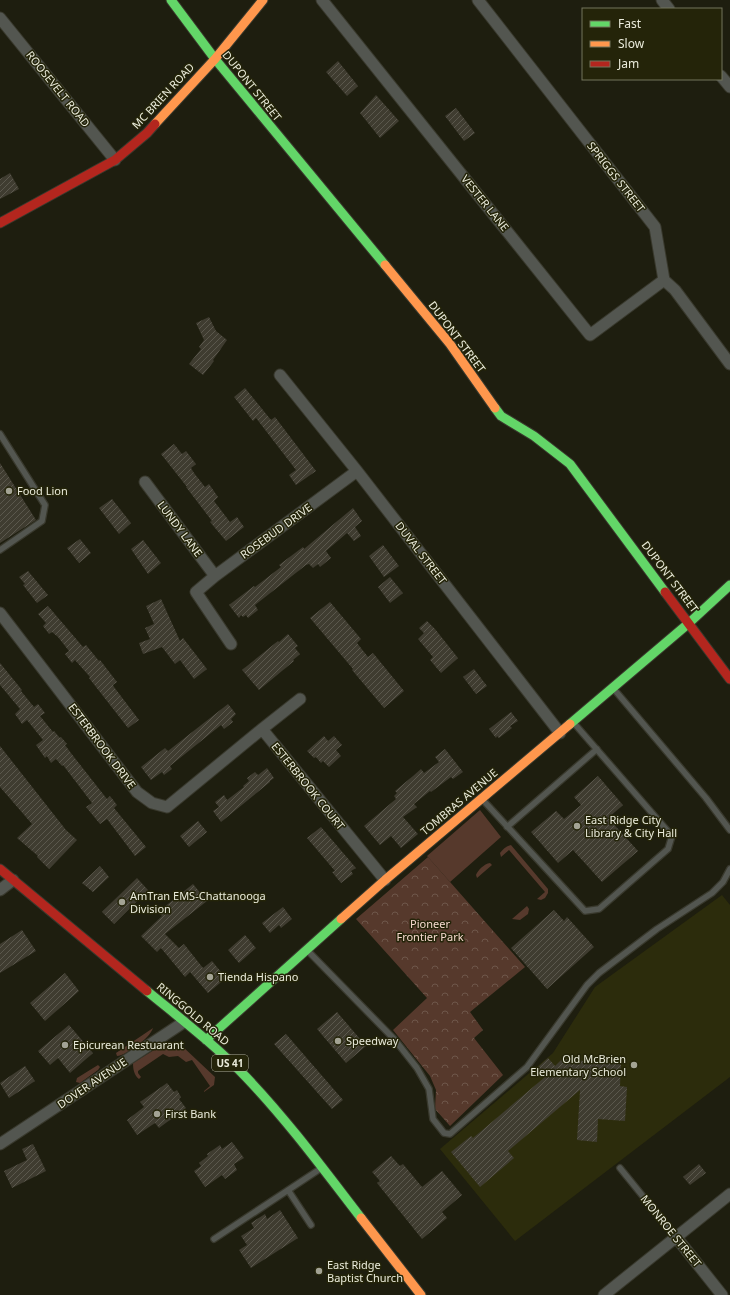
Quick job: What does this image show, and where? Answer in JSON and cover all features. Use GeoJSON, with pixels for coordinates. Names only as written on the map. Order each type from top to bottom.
{"type":"FeatureCollection","features":[{"type":"Feature","properties":{"kind":"street","name":"DUPONT STREET"},"geometry":{"type":"LineString","coordinates":[[171,0],[214,59],[450,344],[501,416],[534,436],[570,464],[730,679]]}},
{"type":"Feature","properties":{"kind":"street","name":"MC BRIEN ROAD"},"geometry":{"type":"LineString","coordinates":[[0,223],[115,160],[147,134],[214,59],[263,0]]}},
{"type":"Feature","properties":{"kind":"street","name":"VESTER LANE"},"geometry":{"type":"LineString","coordinates":[[322,0],[590,335],[664,280]]}},
{"type":"Feature","properties":{"kind":"street","name":"SPRIGGS STREET"},"geometry":{"type":"LineString","coordinates":[[478,0],[655,227],[664,280]]}},
{"type":"Feature","properties":{"kind":"street"},"geometry":{"type":"LineString","coordinates":[[662,0],[668,8]]}},
{"type":"Feature","properties":{"kind":"street","name":"ROOSEVELT ROAD"},"geometry":{"type":"LineString","coordinates":[[0,18],[115,160]]}},
{"type":"Feature","properties":{"kind":"street"},"geometry":{"type":"LineString","coordinates":[[722,77],[730,87]]}},
{"type":"Feature","properties":{"kind":"street"},"geometry":{"type":"LineString","coordinates":[[664,280],[675,290],[730,364]]}},
{"type":"Feature","properties":{"kind":"street","name":"DUVAL STREET"},"geometry":{"type":"LineString","coordinates":[[280,375],[357,471],[560,733]]}},
{"type":"Feature","properties":{"kind":"street","name":"ROSEBUD DRIVE"},"geometry":{"type":"LineString","coordinates":[[231,644],[196,592],[215,576],[357,471]]}},
{"type":"Feature","properties":{"kind":"street","name":"LUNDY LANE"},"geometry":{"type":"LineString","coordinates":[[145,482],[215,576]]}},
{"type":"Feature","properties":{"kind":"street","name":"TOMBRAS AVENUE"},"geometry":{"type":"LineString","coordinates":[[206,1040],[385,880],[689,623],[730,585]]}},
{"type":"Feature","properties":{"kind":"street","name":"ESTERBROOK DRIVE"},"geometry":{"type":"LineString","coordinates":[[0,613],[137,792],[152,803],[167,808],[262,729]]}},
{"type":"Feature","properties":{"kind":"street"},"geometry":{"type":"LineString","coordinates":[[262,729],[300,699]]}},
{"type":"Feature","properties":{"kind":"street","name":"ESTERBROOK COURT"},"geometry":{"type":"LineString","coordinates":[[262,729],[385,880]]}},
{"type":"Feature","properties":{"kind":"street","name":"RINGGOLD ROAD"},"geometry":{"type":"LineString","coordinates":[[0,869],[206,1040],[245,1076],[281,1115],[421,1295]]}},
{"type":"Feature","properties":{"kind":"street"},"geometry":{"type":"LineString","coordinates":[[0,890],[13,880]]}},
{"type":"Feature","properties":{"kind":"street","name":"DOVER AVENUE"},"geometry":{"type":"LineString","coordinates":[[0,1144],[184,1022]]}},
{"type":"Feature","properties":{"kind":"street"},"geometry":{"type":"LineString","coordinates":[[604,1295],[730,1194]]}},
{"type":"Feature","properties":{"kind":"street","name":"MONROE STREET"},"geometry":{"type":"LineString","coordinates":[[676,1237],[722,1295]]}},
{"type":"Feature","properties":{"kind":"lane"},"geometry":{"type":"LineString","coordinates":[[0,434],[45,505],[42,521],[0,550]]}},
{"type":"Feature","properties":{"kind":"lane"},"geometry":{"type":"LineString","coordinates":[[612,688],[706,798],[730,830]]}},
{"type":"Feature","properties":{"kind":"lane"},"geometry":{"type":"LineString","coordinates":[[482,799],[585,912],[599,909],[668,849],[672,836],[573,722]]}},
{"type":"Feature","properties":{"kind":"lane"},"geometry":{"type":"LineString","coordinates":[[507,827],[598,749]]}},
{"type":"Feature","properties":{"kind":"lane"},"geometry":{"type":"LineString","coordinates":[[307,950],[395,1040],[413,1062],[429,1089],[433,1119],[444,1133],[450,1134],[527,1067],[587,985],[599,973],[657,929],[712,893],[723,882],[730,870]]}},
{"type":"Feature","properties":{"kind":"lane"},"geometry":{"type":"LineString","coordinates":[[214,1240],[322,1168]]}},
{"type":"Feature","properties":{"kind":"lane","name":"MONROE STREET"},"geometry":{"type":"LineString","coordinates":[[620,1168],[676,1237]]}},
{"type":"Feature","properties":{"kind":"lane"},"geometry":{"type":"LineString","coordinates":[[288,1190],[311,1224]]}},
{"type":"Feature","properties":{"kind":"shaded area","name":"Old McBrien Elementary School"},"geometry":{"type":"Polygon","coordinates":[[[722,895],[730,905],[730,1077],[515,1241],[440,1149],[553,1053],[595,987],[722,895]]]}},
{"type":"Feature","properties":{"kind":"green space"},"geometry":{"type":"Polygon","coordinates":[[[480,810],[501,837],[450,882],[427,856],[480,810]]]}},
{"type":"Feature","properties":{"kind":"green space"},"geometry":{"type":"Polygon","coordinates":[[[511,845],[548,889],[548,893],[545,898],[541,900],[537,899],[545,892],[509,850],[501,857],[500,853],[506,847],[511,845]]]}},
{"type":"Feature","properties":{"kind":"green space","name":"Pioneer Frontier Park"},"geometry":{"type":"Polygon","coordinates":[[[428,857],[525,967],[470,1012],[483,1030],[474,1038],[503,1075],[450,1126],[435,1109],[436,1090],[430,1076],[393,1030],[427,998],[356,919],[428,857]]]}},
{"type":"Feature","properties":{"kind":"green space"},"geometry":{"type":"Polygon","coordinates":[[[490,863],[492,865],[477,878],[476,875],[480,869],[490,863]]]}},
{"type":"Feature","properties":{"kind":"green space"},"geometry":{"type":"Polygon","coordinates":[[[527,906],[529,909],[528,914],[520,920],[512,919],[527,906]]]}},
{"type":"Feature","properties":{"kind":"green space"},"geometry":{"type":"Polygon","coordinates":[[[153,1028],[148,1036],[138,1045],[126,1053],[117,1056],[116,1053],[153,1028]]]}},
{"type":"Feature","properties":{"kind":"green space"},"geometry":{"type":"Polygon","coordinates":[[[174,1043],[181,1045],[215,1077],[214,1085],[204,1092],[210,1086],[192,1060],[186,1062],[178,1056],[169,1057],[163,1054],[138,1071],[141,1077],[139,1079],[136,1076],[133,1063],[154,1050],[174,1043]]]}},
{"type":"Feature","properties":{"kind":"green space"},"geometry":{"type":"Polygon","coordinates":[[[98,1065],[100,1067],[98,1070],[80,1083],[76,1082],[77,1078],[98,1065]]]}},
{"type":"Feature","properties":{"kind":"building"},"geometry":{"type":"Polygon","coordinates":[[[338,61],[358,86],[347,96],[326,72],[338,61]]]}},
{"type":"Feature","properties":{"kind":"building"},"geometry":{"type":"Polygon","coordinates":[[[376,95],[399,121],[380,138],[360,113],[376,95]]]}},
{"type":"Feature","properties":{"kind":"building"},"geometry":{"type":"Polygon","coordinates":[[[456,108],[475,133],[464,141],[445,116],[456,108]]]}},
{"type":"Feature","properties":{"kind":"building"},"geometry":{"type":"Polygon","coordinates":[[[10,173],[19,189],[0,199],[0,179],[10,173]]]}},
{"type":"Feature","properties":{"kind":"building"},"geometry":{"type":"Polygon","coordinates":[[[209,317],[216,331],[227,340],[203,375],[189,364],[201,349],[199,347],[204,340],[196,323],[209,317]]]}},
{"type":"Feature","properties":{"kind":"building"},"geometry":{"type":"Polygon","coordinates":[[[245,388],[271,420],[275,417],[316,471],[296,485],[289,475],[296,470],[256,418],[253,421],[234,397],[245,388]]]}},
{"type":"Feature","properties":{"kind":"building"},"geometry":{"type":"Polygon","coordinates":[[[174,444],[182,454],[186,451],[196,464],[191,468],[205,487],[209,484],[218,497],[214,501],[230,522],[237,517],[244,527],[226,541],[210,522],[212,521],[161,454],[174,444]]]}},
{"type":"Feature","properties":{"kind":"building","name":"Food Lion"},"geometry":{"type":"Polygon","coordinates":[[[0,463],[36,520],[0,543],[0,463]]]}},
{"type":"Feature","properties":{"kind":"building"},"geometry":{"type":"Polygon","coordinates":[[[112,499],[131,523],[119,534],[99,508],[112,499]]]}},
{"type":"Feature","properties":{"kind":"building"},"geometry":{"type":"Polygon","coordinates":[[[353,508],[362,521],[355,527],[361,536],[354,541],[347,533],[326,551],[331,558],[320,567],[318,564],[313,568],[309,564],[306,565],[255,605],[258,610],[248,618],[246,615],[243,617],[241,615],[239,618],[229,605],[281,567],[279,565],[303,547],[304,549],[353,508]]]}},
{"type":"Feature","properties":{"kind":"building"},"geometry":{"type":"Polygon","coordinates":[[[80,539],[91,553],[79,563],[67,548],[80,539]]]}},
{"type":"Feature","properties":{"kind":"building"},"geometry":{"type":"Polygon","coordinates":[[[143,540],[161,563],[148,574],[131,549],[143,540]]]}},
{"type":"Feature","properties":{"kind":"building"},"geometry":{"type":"Polygon","coordinates":[[[383,545],[399,566],[384,577],[369,556],[383,545]]]}},
{"type":"Feature","properties":{"kind":"building"},"geometry":{"type":"Polygon","coordinates":[[[28,571],[48,595],[37,603],[23,585],[25,584],[19,577],[28,571]]]}},
{"type":"Feature","properties":{"kind":"building"},"geometry":{"type":"Polygon","coordinates":[[[390,577],[403,593],[390,603],[378,587],[390,577]]]}},
{"type":"Feature","properties":{"kind":"building"},"geometry":{"type":"Polygon","coordinates":[[[161,599],[180,641],[183,638],[207,669],[194,679],[180,660],[175,664],[162,647],[143,654],[139,643],[150,639],[145,628],[154,624],[146,606],[161,599]]]}},
{"type":"Feature","properties":{"kind":"building"},"geometry":{"type":"Polygon","coordinates":[[[330,602],[361,639],[357,643],[368,657],[373,653],[404,691],[384,708],[310,618],[330,602]]]}},
{"type":"Feature","properties":{"kind":"building"},"geometry":{"type":"Polygon","coordinates":[[[48,606],[83,647],[86,645],[99,661],[100,660],[117,682],[113,685],[114,687],[139,720],[128,728],[89,678],[90,677],[75,660],[72,663],[65,654],[69,651],[58,637],[52,632],[49,634],[43,626],[46,623],[38,614],[48,606]]]}},
{"type":"Feature","properties":{"kind":"building"},"geometry":{"type":"Polygon","coordinates":[[[427,621],[458,658],[441,673],[430,660],[433,657],[418,639],[424,633],[419,628],[427,621]]]}},
{"type":"Feature","properties":{"kind":"building"},"geometry":{"type":"Polygon","coordinates":[[[288,634],[298,646],[295,648],[300,654],[293,660],[294,661],[259,690],[242,670],[288,634]]]}},
{"type":"Feature","properties":{"kind":"building"},"geometry":{"type":"Polygon","coordinates":[[[0,663],[34,707],[38,704],[45,713],[40,716],[53,732],[54,731],[60,738],[61,737],[67,744],[65,745],[107,799],[110,796],[117,805],[114,808],[146,847],[135,856],[107,819],[100,824],[86,807],[92,803],[63,765],[62,766],[56,759],[51,763],[47,756],[45,758],[36,745],[43,740],[27,720],[22,724],[15,714],[20,709],[0,685],[0,663]]]}},
{"type":"Feature","properties":{"kind":"building"},"geometry":{"type":"Polygon","coordinates":[[[474,669],[487,686],[476,694],[463,677],[474,669]]]}},
{"type":"Feature","properties":{"kind":"building"},"geometry":{"type":"Polygon","coordinates":[[[228,704],[236,714],[231,719],[233,722],[224,729],[221,725],[170,766],[172,769],[164,775],[162,772],[151,780],[141,767],[165,748],[168,751],[228,704]]]}},
{"type":"Feature","properties":{"kind":"building"},"geometry":{"type":"Polygon","coordinates":[[[511,712],[518,721],[510,726],[512,728],[499,738],[497,736],[496,738],[489,729],[511,712]]]}},
{"type":"Feature","properties":{"kind":"building"},"geometry":{"type":"Polygon","coordinates":[[[324,736],[328,741],[334,736],[342,745],[336,750],[341,756],[329,767],[323,761],[321,763],[316,757],[314,758],[307,751],[324,736]]]}},
{"type":"Feature","properties":{"kind":"building"},"geometry":{"type":"Polygon","coordinates":[[[0,746],[66,830],[77,840],[49,869],[37,857],[38,856],[17,838],[32,824],[0,787],[0,746]]]}},
{"type":"Feature","properties":{"kind":"building"},"geometry":{"type":"Polygon","coordinates":[[[445,749],[463,772],[453,779],[451,777],[431,792],[430,791],[414,804],[417,807],[403,817],[418,834],[401,848],[391,836],[380,845],[364,826],[396,799],[394,796],[397,793],[395,791],[421,769],[424,773],[439,762],[435,757],[445,749]]]}},
{"type":"Feature","properties":{"kind":"building"},"geometry":{"type":"Polygon","coordinates":[[[267,768],[274,778],[221,822],[213,811],[219,807],[215,802],[224,795],[227,800],[244,787],[243,786],[249,781],[247,778],[255,772],[258,775],[267,768]]]}},
{"type":"Feature","properties":{"kind":"building","name":"East Ridge City Library & City Hall"},"geometry":{"type":"Polygon","coordinates":[[[598,776],[623,805],[608,818],[638,851],[602,882],[573,850],[558,863],[531,832],[556,811],[564,819],[581,805],[574,797],[598,776]]]}},
{"type":"Feature","properties":{"kind":"building"},"geometry":{"type":"Polygon","coordinates":[[[198,821],[207,832],[189,847],[180,836],[198,821]]]}},
{"type":"Feature","properties":{"kind":"building"},"geometry":{"type":"Polygon","coordinates":[[[321,827],[356,868],[351,871],[353,874],[341,883],[332,872],[335,871],[307,838],[321,827]]]}},
{"type":"Feature","properties":{"kind":"building"},"geometry":{"type":"Polygon","coordinates":[[[100,866],[109,877],[93,892],[82,883],[100,866]]]}},
{"type":"Feature","properties":{"kind":"building","name":"AmTran EMS-Chattanooga Division"},"geometry":{"type":"Polygon","coordinates":[[[137,878],[148,890],[114,924],[102,912],[137,878]]]}},
{"type":"Feature","properties":{"kind":"building"},"geometry":{"type":"Polygon","coordinates":[[[193,884],[207,901],[165,934],[179,948],[184,944],[203,968],[212,961],[226,978],[208,993],[190,972],[185,977],[161,948],[157,952],[141,936],[162,916],[158,912],[193,884]]]}},
{"type":"Feature","properties":{"kind":"building"},"geometry":{"type":"Polygon","coordinates":[[[283,907],[292,919],[281,928],[279,925],[270,933],[262,923],[283,907]]]}},
{"type":"Feature","properties":{"kind":"building"},"geometry":{"type":"Polygon","coordinates":[[[554,910],[564,921],[567,917],[594,947],[547,989],[511,948],[554,910]]]}},
{"type":"Feature","properties":{"kind":"building"},"geometry":{"type":"Polygon","coordinates":[[[22,930],[36,951],[0,973],[0,944],[22,930]]]}},
{"type":"Feature","properties":{"kind":"building"},"geometry":{"type":"Polygon","coordinates":[[[245,935],[256,948],[239,963],[228,950],[245,935]]]}},
{"type":"Feature","properties":{"kind":"building"},"geometry":{"type":"Polygon","coordinates":[[[65,973],[79,991],[45,1021],[30,1003],[65,973]]]}},
{"type":"Feature","properties":{"kind":"building"},"geometry":{"type":"Polygon","coordinates":[[[337,1012],[366,1046],[346,1063],[317,1029],[337,1012]]]}},
{"type":"Feature","properties":{"kind":"building","name":"Epicurean Restuarant"},"geometry":{"type":"Polygon","coordinates":[[[69,1025],[93,1053],[70,1073],[58,1058],[50,1065],[38,1051],[69,1025]]]}},
{"type":"Feature","properties":{"kind":"building"},"geometry":{"type":"Polygon","coordinates":[[[286,1034],[343,1100],[332,1109],[274,1044],[286,1034]]]}},
{"type":"Feature","properties":{"kind":"building"},"geometry":{"type":"Polygon","coordinates":[[[548,1058],[555,1066],[562,1059],[621,1064],[620,1086],[627,1087],[625,1121],[598,1119],[597,1142],[577,1140],[580,1090],[508,1151],[514,1158],[480,1187],[451,1152],[471,1136],[473,1138],[545,1077],[537,1068],[548,1058]]]}},
{"type":"Feature","properties":{"kind":"building"},"geometry":{"type":"Polygon","coordinates":[[[25,1066],[35,1081],[9,1098],[0,1083],[25,1066]]]}},
{"type":"Feature","properties":{"kind":"building","name":"First Bank"},"geometry":{"type":"Polygon","coordinates":[[[167,1083],[174,1092],[177,1090],[181,1097],[179,1099],[186,1108],[159,1128],[155,1123],[137,1135],[127,1120],[144,1107],[140,1102],[167,1083]]]}},
{"type":"Feature","properties":{"kind":"building"},"geometry":{"type":"Polygon","coordinates":[[[232,1142],[244,1158],[234,1164],[237,1170],[225,1179],[222,1175],[205,1187],[194,1171],[201,1166],[199,1163],[208,1156],[207,1154],[220,1145],[222,1149],[232,1142]]]}},
{"type":"Feature","properties":{"kind":"building"},"geometry":{"type":"Polygon","coordinates":[[[33,1144],[46,1171],[12,1188],[4,1171],[27,1160],[22,1149],[33,1144]]]}},
{"type":"Feature","properties":{"kind":"building"},"geometry":{"type":"Polygon","coordinates":[[[391,1156],[400,1166],[403,1164],[422,1187],[442,1171],[462,1195],[442,1212],[447,1218],[422,1239],[377,1183],[380,1181],[372,1172],[391,1156]]]}},
{"type":"Feature","properties":{"kind":"building"},"geometry":{"type":"Polygon","coordinates":[[[699,1164],[706,1173],[690,1185],[683,1177],[699,1164]]]}},
{"type":"Feature","properties":{"kind":"building"},"geometry":{"type":"Polygon","coordinates":[[[280,1210],[298,1238],[251,1268],[239,1250],[247,1245],[241,1236],[254,1228],[251,1223],[265,1214],[267,1219],[280,1210]]]}},
{"type":"Feature","properties":{"kind":"traffic: fast"},"geometry":{"type":"LineString","coordinates":[[171,0],[215,59],[385,265]]}},
{"type":"Feature","properties":{"kind":"traffic: fast"},"geometry":{"type":"LineString","coordinates":[[495,408],[501,416],[534,436],[570,464],[665,592]]}},
{"type":"Feature","properties":{"kind":"traffic: fast"},"geometry":{"type":"LineString","coordinates":[[570,724],[689,623],[730,585]]}},
{"type":"Feature","properties":{"kind":"traffic: fast"},"geometry":{"type":"LineString","coordinates":[[206,1040],[341,919]]}},
{"type":"Feature","properties":{"kind":"traffic: fast"},"geometry":{"type":"LineString","coordinates":[[147,991],[185,1022],[246,1077],[291,1128],[361,1218]]}},
{"type":"Feature","properties":{"kind":"traffic: slow"},"geometry":{"type":"LineString","coordinates":[[155,124],[215,59],[263,0]]}},
{"type":"Feature","properties":{"kind":"traffic: slow"},"geometry":{"type":"LineString","coordinates":[[385,265],[450,344],[495,408]]}},
{"type":"Feature","properties":{"kind":"traffic: slow"},"geometry":{"type":"LineString","coordinates":[[341,919],[570,724]]}},
{"type":"Feature","properties":{"kind":"traffic: slow"},"geometry":{"type":"LineString","coordinates":[[361,1218],[421,1295]]}},
{"type":"Feature","properties":{"kind":"traffic: jam"},"geometry":{"type":"LineString","coordinates":[[0,223],[115,160],[147,133],[155,124]]}},
{"type":"Feature","properties":{"kind":"traffic: jam"},"geometry":{"type":"LineString","coordinates":[[665,592],[730,679]]}},
{"type":"Feature","properties":{"kind":"traffic: jam"},"geometry":{"type":"LineString","coordinates":[[0,869],[147,991]]}},
{"type":"Feature","properties":{"kind":"place","name":"Food Lion"},"geometry":{"type":"Point","coordinates":[9,491]}},
{"type":"Feature","properties":{"kind":"place","name":"East Ridge City Library & City Hall"},"geometry":{"type":"Point","coordinates":[577,826]}},
{"type":"Feature","properties":{"kind":"place","name":"AmTran EMS-Chattanooga Division"},"geometry":{"type":"Point","coordinates":[122,902]}},
{"type":"Feature","properties":{"kind":"place","name":"Tienda Hispano"},"geometry":{"type":"Point","coordinates":[210,977]}},
{"type":"Feature","properties":{"kind":"place","name":"Speedway"},"geometry":{"type":"Point","coordinates":[338,1041]}},
{"type":"Feature","properties":{"kind":"place","name":"Epicurean Restuarant"},"geometry":{"type":"Point","coordinates":[65,1045]}},
{"type":"Feature","properties":{"kind":"place","name":"Old McBrien Elementary School"},"geometry":{"type":"Point","coordinates":[634,1065]}},
{"type":"Feature","properties":{"kind":"place","name":"First Bank"},"geometry":{"type":"Point","coordinates":[157,1114]}},
{"type":"Feature","properties":{"kind":"place","name":"East Ridge Baptist Church"},"geometry":{"type":"Point","coordinates":[319,1271]}}]}
